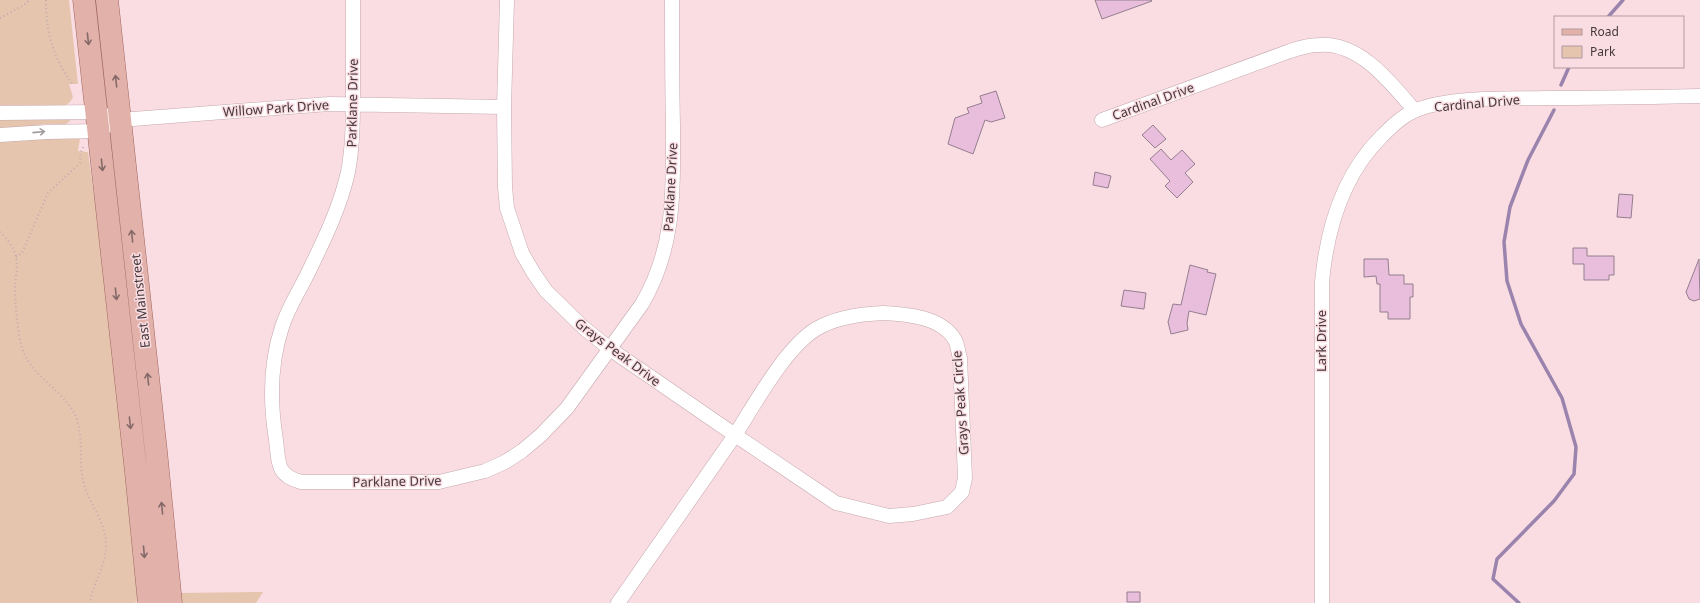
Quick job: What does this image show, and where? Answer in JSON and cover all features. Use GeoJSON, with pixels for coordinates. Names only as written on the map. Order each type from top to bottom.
{"type":"FeatureCollection","features":[{"type":"Feature","properties":{"kind":"main road","name":"East Mainstreet"},"geometry":{"type":"LineString","coordinates":[[84,0],[149,603]]}},
{"type":"Feature","properties":{"kind":"main road","name":"East Mainstreet"},"geometry":{"type":"LineString","coordinates":[[107,0],[171,603]]}},
{"type":"Feature","properties":{"kind":"street","name":"Parklane Drive"},"geometry":{"type":"LineString","coordinates":[[353,0],[353,144],[343,195],[306,277],[292,301],[282,327],[272,377],[274,433],[278,461],[285,475],[289,479],[301,482],[439,482],[485,471],[505,462],[522,451],[554,423],[567,408],[610,350],[653,286],[662,263],[672,216],[673,192],[672,0]]}},
{"type":"Feature","properties":{"kind":"street","name":"Grays Peak Drive"},"geometry":{"type":"LineString","coordinates":[[507,0],[504,107],[505,187],[507,208],[522,253],[546,291],[584,328],[610,350],[735,435]]}},
{"type":"Feature","properties":{"kind":"street","name":"Cardinal Drive"},"geometry":{"type":"LineString","coordinates":[[1102,120],[1290,52],[1308,46],[1321,44],[1348,50],[1361,57],[1381,74],[1415,111],[1453,102],[1478,100],[1700,96]]}},
{"type":"Feature","properties":{"kind":"street","name":"Willow Park Drive"},"geometry":{"type":"LineString","coordinates":[[0,135],[47,132],[97,122],[285,106],[353,104],[504,107]]}},
{"type":"Feature","properties":{"kind":"street","name":"Lark Drive"},"geometry":{"type":"LineString","coordinates":[[1322,603],[1321,307],[1327,243],[1337,208],[1350,178],[1359,163],[1369,149],[1392,126],[1415,111]]}},
{"type":"Feature","properties":{"kind":"street","name":"Willow Park Drive"},"geometry":{"type":"LineString","coordinates":[[0,112],[97,122]]}},
{"type":"Feature","properties":{"kind":"street","name":"Grays Peak Circle"},"geometry":{"type":"LineString","coordinates":[[902,313],[925,319],[943,327],[955,341],[960,358],[965,478],[962,492],[947,507],[913,514],[889,516],[836,503],[735,435],[782,363],[800,342],[816,329],[830,323],[843,318],[866,314],[902,313]]}},
{"type":"Feature","properties":{"kind":"street"},"geometry":{"type":"LineString","coordinates":[[618,603],[735,435]]}},
{"type":"Feature","properties":{"kind":"path"},"geometry":{"type":"LineString","coordinates":[[0,18],[17,10],[29,0]]}},
{"type":"Feature","properties":{"kind":"path"},"geometry":{"type":"LineString","coordinates":[[46,0],[46,18],[50,40],[60,65],[73,85]]}},
{"type":"Feature","properties":{"kind":"path"},"geometry":{"type":"LineString","coordinates":[[16,257],[22,253],[46,196],[56,184],[80,163],[83,147]]}},
{"type":"Feature","properties":{"kind":"path"},"geometry":{"type":"LineString","coordinates":[[0,232],[4,235],[16,257],[16,307],[22,346],[30,364],[65,401],[76,416],[79,426],[83,480],[86,491],[104,527],[106,538],[103,568],[90,603]]}},
{"type":"Feature","properties":{"kind":"green space"},"geometry":{"type":"Polygon","coordinates":[[[0,0],[69,0],[78,84],[69,84],[73,97],[66,105],[0,105],[0,0]]]}},
{"type":"Feature","properties":{"kind":"green space"},"geometry":{"type":"Polygon","coordinates":[[[0,118],[69,118],[70,121],[66,124],[44,124],[21,130],[0,130],[0,118]]]}},
{"type":"Feature","properties":{"kind":"green space"},"geometry":{"type":"Polygon","coordinates":[[[0,139],[80,139],[78,151],[88,152],[94,195],[97,196],[140,596],[135,603],[0,603],[0,139]]]}},
{"type":"Feature","properties":{"kind":"green space"},"geometry":{"type":"Polygon","coordinates":[[[263,592],[256,603],[180,603],[178,593],[263,592]]]}},
{"type":"Feature","properties":{"kind":"building"},"geometry":{"type":"Polygon","coordinates":[[[1095,0],[1151,0],[1152,1],[1102,19],[1095,0]]]}},
{"type":"Feature","properties":{"kind":"building"},"geometry":{"type":"Polygon","coordinates":[[[996,91],[1005,118],[991,122],[985,120],[973,154],[948,144],[955,118],[969,113],[967,108],[982,103],[980,96],[996,91]]]}},
{"type":"Feature","properties":{"kind":"building"},"geometry":{"type":"Polygon","coordinates":[[[1153,125],[1166,139],[1155,148],[1142,135],[1153,125]]]}},
{"type":"Feature","properties":{"kind":"building"},"geometry":{"type":"Polygon","coordinates":[[[1161,149],[1171,160],[1182,150],[1195,164],[1185,173],[1193,182],[1177,198],[1165,186],[1170,181],[1150,159],[1161,149]]]}},
{"type":"Feature","properties":{"kind":"building"},"geometry":{"type":"Polygon","coordinates":[[[1095,172],[1111,176],[1108,188],[1093,185],[1095,172]]]}},
{"type":"Feature","properties":{"kind":"building"},"geometry":{"type":"Polygon","coordinates":[[[1619,194],[1633,195],[1631,218],[1617,217],[1619,194]]]}},
{"type":"Feature","properties":{"kind":"building"},"geometry":{"type":"Polygon","coordinates":[[[1573,248],[1587,248],[1587,256],[1614,256],[1614,275],[1609,275],[1609,280],[1584,280],[1584,264],[1573,264],[1573,248]]]}},
{"type":"Feature","properties":{"kind":"building"},"geometry":{"type":"Polygon","coordinates":[[[1364,259],[1388,259],[1389,275],[1404,275],[1404,284],[1413,284],[1413,297],[1410,297],[1410,319],[1388,319],[1388,312],[1380,312],[1380,284],[1377,284],[1376,276],[1364,277],[1364,259]]]}},
{"type":"Feature","properties":{"kind":"building"},"geometry":{"type":"Polygon","coordinates":[[[1699,259],[1700,299],[1694,301],[1689,299],[1686,292],[1699,259]]]}},
{"type":"Feature","properties":{"kind":"building"},"geometry":{"type":"Polygon","coordinates":[[[1190,265],[1216,274],[1206,315],[1189,311],[1187,323],[1188,330],[1171,334],[1168,322],[1173,304],[1181,305],[1190,265]]]}},
{"type":"Feature","properties":{"kind":"building"},"geometry":{"type":"Polygon","coordinates":[[[1124,290],[1146,293],[1144,309],[1121,306],[1124,290]]]}},
{"type":"Feature","properties":{"kind":"building"},"geometry":{"type":"Polygon","coordinates":[[[1127,592],[1140,592],[1140,602],[1127,602],[1127,592]]]}},
{"type":"Feature","properties":{"kind":"waterway"},"geometry":{"type":"LineString","coordinates":[[1609,16],[1623,0]]}},
{"type":"Feature","properties":{"kind":"waterway"},"geometry":{"type":"LineString","coordinates":[[1561,85],[1569,68]]}},
{"type":"Feature","properties":{"kind":"waterway"},"geometry":{"type":"LineString","coordinates":[[1519,603],[1493,579],[1497,559],[1554,501],[1574,474],[1576,447],[1562,398],[1521,324],[1507,281],[1504,242],[1510,207],[1528,160],[1554,110]]}}]}
